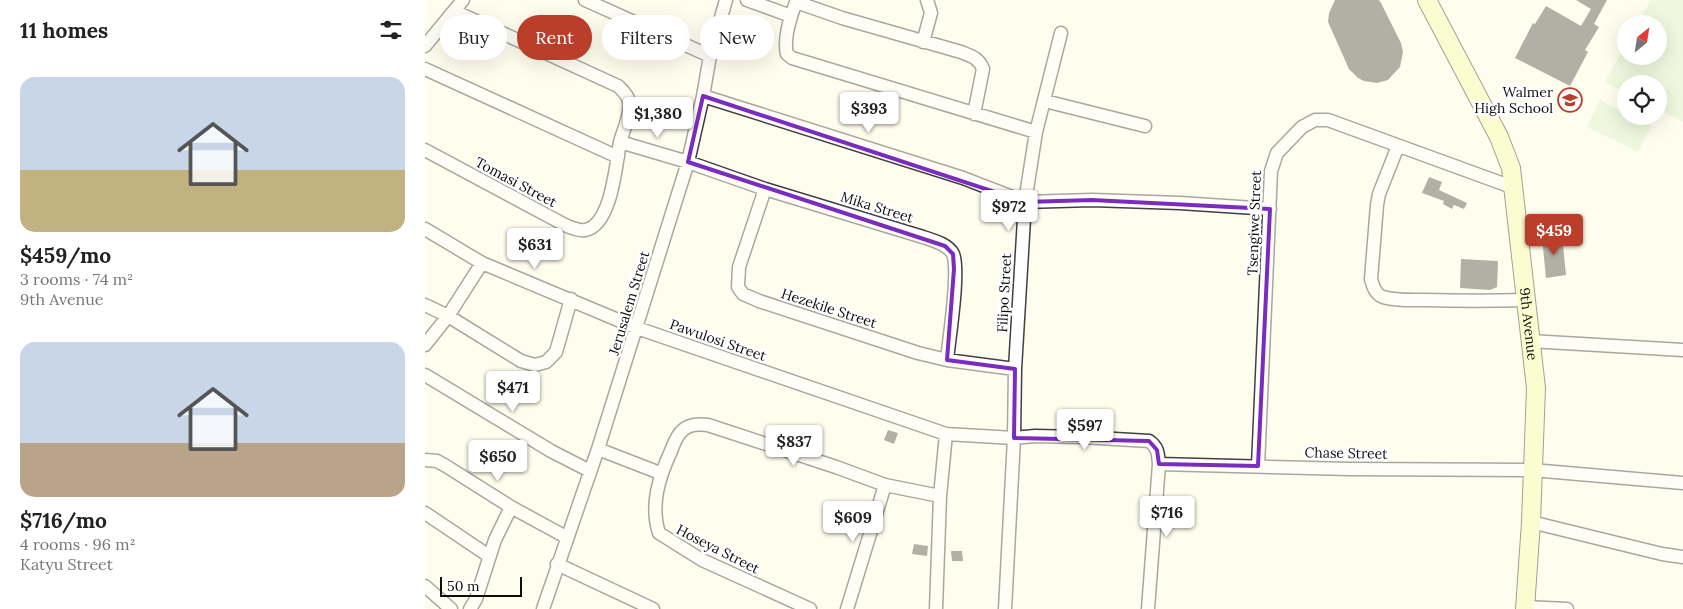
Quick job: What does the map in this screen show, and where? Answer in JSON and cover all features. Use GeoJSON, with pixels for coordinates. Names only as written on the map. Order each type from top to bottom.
{"type":"FeatureCollection","features":[{"type":"Feature","properties":{"kind":"street"},"geometry":{"type":"LineString","coordinates":[[425,46],[463,0]]}},
{"type":"Feature","properties":{"kind":"street"},"geometry":{"type":"LineString","coordinates":[[585,0],[700,52]]}},
{"type":"Feature","properties":{"kind":"street","name":"Jerusalem Street"},"geometry":{"type":"LineString","coordinates":[[722,15],[726,0]]}},
{"type":"Feature","properties":{"kind":"street"},"geometry":{"type":"LineString","coordinates":[[747,0],[791,16]]}},
{"type":"Feature","properties":{"kind":"street"},"geometry":{"type":"LineString","coordinates":[[923,42],[931,14],[927,0]]}},
{"type":"Feature","properties":{"kind":"street","name":"9th Avenue"},"geometry":{"type":"LineString","coordinates":[[1427,0],[1499,137],[1511,168],[1535,388],[1531,522],[1525,608]]}},
{"type":"Feature","properties":{"kind":"street"},"geometry":{"type":"LineString","coordinates":[[973,114],[983,69],[981,62],[976,58],[842,18],[796,1],[785,45],[787,54],[791,58],[973,114],[1036,132]]}},
{"type":"Feature","properties":{"kind":"street","name":"Tomasi Street"},"geometry":{"type":"LineString","coordinates":[[425,150],[567,226],[585,230],[596,225],[615,181],[617,157],[629,110],[629,101],[625,92],[618,86],[454,11]]}},
{"type":"Feature","properties":{"kind":"street","name":"Filipo Street"},"geometry":{"type":"LineString","coordinates":[[1005,609],[1014,438],[1015,369],[1025,202],[1036,132],[1061,33]]}},
{"type":"Feature","properties":{"kind":"street","name":"Jerusalem Street"},"geometry":{"type":"LineString","coordinates":[[543,609],[566,537],[598,449],[688,162],[709,60]]}},
{"type":"Feature","properties":{"kind":"street"},"geometry":{"type":"LineString","coordinates":[[425,68],[617,157]]}},
{"type":"Feature","properties":{"kind":"street"},"geometry":{"type":"LineString","coordinates":[[703,96],[963,178],[1025,202],[1092,200],[1270,209]]}},
{"type":"Feature","properties":{"kind":"street"},"geometry":{"type":"LineString","coordinates":[[1045,101],[1145,126]]}},
{"type":"Feature","properties":{"kind":"street","name":"Tsengiwe Street"},"geometry":{"type":"LineString","coordinates":[[1258,466],[1271,171],[1277,153],[1307,123],[1315,120],[1328,120],[1513,187]]}},
{"type":"Feature","properties":{"kind":"street","name":"Mika Street"},"geometry":{"type":"LineString","coordinates":[[620,142],[939,243],[953,254],[953,298],[947,360]]}},
{"type":"Feature","properties":{"kind":"street"},"geometry":{"type":"LineString","coordinates":[[1398,146],[1379,194],[1377,205],[1371,279],[1373,287],[1377,292],[1382,297],[1401,300],[1525,300]]}},
{"type":"Feature","properties":{"kind":"street","name":"Hezekile Street"},"geometry":{"type":"LineString","coordinates":[[765,189],[739,267],[738,287],[743,294],[894,346],[947,360],[1015,369]]}},
{"type":"Feature","properties":{"kind":"street","name":"Pawulosi Street"},"geometry":{"type":"LineString","coordinates":[[425,229],[482,263],[637,328],[946,434],[1014,438],[1061,436],[1143,440],[1155,446],[1159,454],[1159,464]]}},
{"type":"Feature","properties":{"kind":"street"},"geometry":{"type":"LineString","coordinates":[[425,345],[448,316],[482,263]]}},
{"type":"Feature","properties":{"kind":"street"},"geometry":{"type":"LineString","coordinates":[[425,305],[448,316],[521,361],[535,365],[546,362],[557,352],[571,299]]}},
{"type":"Feature","properties":{"kind":"street"},"geometry":{"type":"LineString","coordinates":[[1530,341],[1683,350]]}},
{"type":"Feature","properties":{"kind":"street"},"geometry":{"type":"LineString","coordinates":[[425,375],[551,451],[590,471]]}},
{"type":"Feature","properties":{"kind":"street","name":"Hoseya Street"},"geometry":{"type":"LineString","coordinates":[[810,609],[702,560],[659,533],[656,524],[655,507],[660,474],[676,438],[683,429],[700,424],[707,425],[885,485],[941,496]]}},
{"type":"Feature","properties":{"kind":"street"},"geometry":{"type":"LineString","coordinates":[[936,609],[946,434]]}},
{"type":"Feature","properties":{"kind":"street"},"geometry":{"type":"LineString","coordinates":[[598,449],[660,474]]}},
{"type":"Feature","properties":{"kind":"street"},"geometry":{"type":"LineString","coordinates":[[425,460],[437,461],[447,466],[511,507],[566,537]]}},
{"type":"Feature","properties":{"kind":"street"},"geometry":{"type":"LineString","coordinates":[[1148,609],[1159,464]]}},
{"type":"Feature","properties":{"kind":"street","name":"Chase Street"},"geometry":{"type":"LineString","coordinates":[[1159,464],[1350,469],[1532,470],[1683,482]]}},
{"type":"Feature","properties":{"kind":"street"},"geometry":{"type":"LineString","coordinates":[[847,609],[885,485]]}},
{"type":"Feature","properties":{"kind":"street"},"geometry":{"type":"LineString","coordinates":[[470,609],[476,599],[502,521],[511,507]]}},
{"type":"Feature","properties":{"kind":"street"},"geometry":{"type":"LineString","coordinates":[[425,513],[489,556]]}},
{"type":"Feature","properties":{"kind":"street"},"geometry":{"type":"LineString","coordinates":[[1531,522],[1662,554],[1683,557]]}},
{"type":"Feature","properties":{"kind":"street"},"geometry":{"type":"LineString","coordinates":[[557,564],[653,609]]}},
{"type":"Feature","properties":{"kind":"street"},"geometry":{"type":"LineString","coordinates":[[425,586],[451,609]]}},
{"type":"Feature","properties":{"kind":"street"},"geometry":{"type":"LineString","coordinates":[[1525,608],[1567,609]]}},
{"type":"Feature","properties":{"kind":"highlighted area"},"geometry":{"type":"Polygon","coordinates":[[[703,96],[1025,202],[1092,200],[1270,209],[1258,466],[1159,464],[1157,450],[1149,441],[1014,438],[1015,369],[947,360],[954,269],[953,254],[945,246],[688,162],[703,96]]]}},
{"type":"Feature","properties":{"kind":"green space"},"geometry":{"type":"Polygon","coordinates":[[[1651,0],[1683,0],[1683,122],[1667,114],[1667,75],[1617,75],[1617,88],[1605,82],[1617,60],[1617,65],[1667,65],[1667,15],[1642,15],[1651,0]]]}},
{"type":"Feature","properties":{"kind":"green space"},"geometry":{"type":"Polygon","coordinates":[[[1600,100],[1617,109],[1617,125],[1651,126],[1638,152],[1587,127],[1600,100]]]}},
{"type":"Feature","properties":{"kind":"building"},"geometry":{"type":"Polygon","coordinates":[[[1335,0],[1379,0],[1381,3],[1401,43],[1403,52],[1400,67],[1388,80],[1377,83],[1364,81],[1349,69],[1328,22],[1329,13],[1335,0]]]}},
{"type":"Feature","properties":{"kind":"building"},"geometry":{"type":"Polygon","coordinates":[[[1576,0],[1607,0],[1594,24],[1599,27],[1585,50],[1588,52],[1570,86],[1515,58],[1533,23],[1535,24],[1546,6],[1581,26],[1591,9],[1576,0]]]}},
{"type":"Feature","properties":{"kind":"building"},"geometry":{"type":"Polygon","coordinates":[[[1429,177],[1442,182],[1439,190],[1467,203],[1464,209],[1454,205],[1452,209],[1443,204],[1444,201],[1422,193],[1429,177]]]}},
{"type":"Feature","properties":{"kind":"building"},"geometry":{"type":"Polygon","coordinates":[[[1562,235],[1566,275],[1546,278],[1542,237],[1562,235]]]}},
{"type":"Feature","properties":{"kind":"building"},"geometry":{"type":"Polygon","coordinates":[[[1461,259],[1498,261],[1497,287],[1490,290],[1460,288],[1461,259]]]}},
{"type":"Feature","properties":{"kind":"building"},"geometry":{"type":"Polygon","coordinates":[[[888,430],[898,433],[894,444],[884,440],[888,430]]]}},
{"type":"Feature","properties":{"kind":"building"},"geometry":{"type":"Polygon","coordinates":[[[914,544],[928,546],[927,556],[912,554],[914,544]]]}},
{"type":"Feature","properties":{"kind":"building"},"geometry":{"type":"Polygon","coordinates":[[[951,551],[962,551],[963,561],[952,561],[951,551]]]}},
{"type":"Feature","properties":{"kind":"place","name":"Walmer High School"},"geometry":{"type":"Point","coordinates":[1570,100]}}]}
